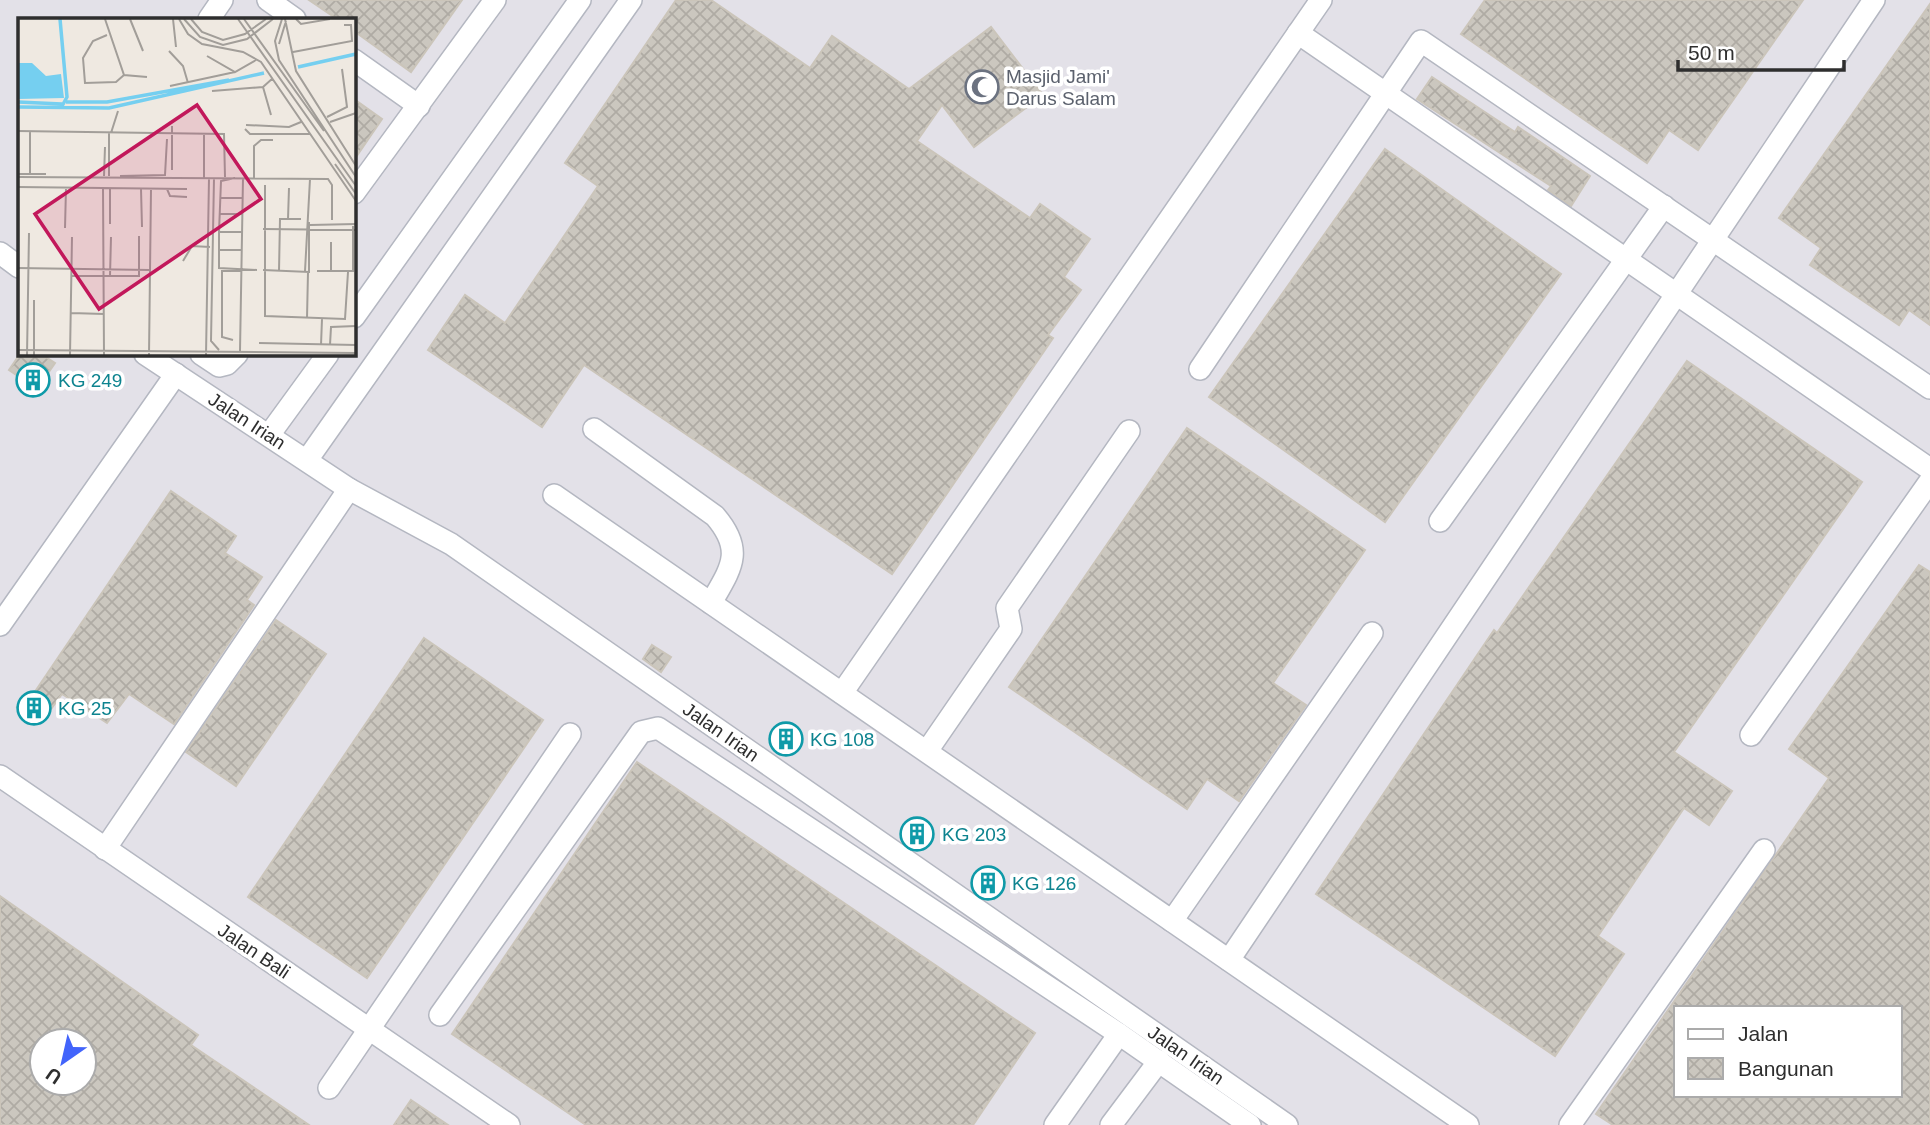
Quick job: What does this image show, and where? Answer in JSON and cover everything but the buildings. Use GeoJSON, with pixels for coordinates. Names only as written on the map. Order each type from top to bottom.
{"type":"FeatureCollection","features":[{"type":"Feature","properties":{"kind":"lane"},"geometry":{"type":"LineString","coordinates":[[210,18],[222,0]]}},
{"type":"Feature","properties":{"kind":"lane"},"geometry":{"type":"LineString","coordinates":[[268,0],[294,18]]}},
{"type":"Feature","properties":{"kind":"lane"},"geometry":{"type":"LineString","coordinates":[[355,193],[495,0]]}},
{"type":"Feature","properties":{"kind":"lane"},"geometry":{"type":"LineString","coordinates":[[355,316],[580,0]]}},
{"type":"Feature","properties":{"kind":"lane"},"geometry":{"type":"LineString","coordinates":[[307,460],[631,0]]}},
{"type":"Feature","properties":{"kind":"lane"},"geometry":{"type":"LineString","coordinates":[[842,693],[1321,0]]}},
{"type":"Feature","properties":{"kind":"lane"},"geometry":{"type":"LineString","coordinates":[[1229,960],[1874,0]]}},
{"type":"Feature","properties":{"kind":"lane"},"geometry":{"type":"LineString","coordinates":[[1298,33],[1930,469]]}},
{"type":"Feature","properties":{"kind":"lane"},"geometry":{"type":"LineString","coordinates":[[1200,369],[1420,41],[1930,388]]}},
{"type":"Feature","properties":{"kind":"lane"},"geometry":{"type":"LineString","coordinates":[[355,61],[419,106]]}},
{"type":"Feature","properties":{"kind":"lane"},"geometry":{"type":"LineString","coordinates":[[1440,522],[1664,206]]}},
{"type":"Feature","properties":{"kind":"lane"},"geometry":{"type":"LineString","coordinates":[[0,253],[18,266]]}},
{"type":"Feature","properties":{"kind":"lane","name":"Jalan Irian"},"geometry":{"type":"LineString","coordinates":[[147,355],[349,489],[451,544],[1287,1125]]}},
{"type":"Feature","properties":{"kind":"lane"},"geometry":{"type":"LineString","coordinates":[[202,355],[219,366],[227,364],[236,355]]}},
{"type":"Feature","properties":{"kind":"lane"},"geometry":{"type":"LineString","coordinates":[[269,435],[327,355]]}},
{"type":"Feature","properties":{"kind":"lane"},"geometry":{"type":"LineString","coordinates":[[0,625],[176,374]]}},
{"type":"Feature","properties":{"kind":"lane"},"geometry":{"type":"LineString","coordinates":[[594,429],[715,516],[729,533],[734,545],[733,560],[711,603]]}},
{"type":"Feature","properties":{"kind":"lane"},"geometry":{"type":"LineString","coordinates":[[927,751],[1012,629],[1007,608],[1129,430]]}},
{"type":"Feature","properties":{"kind":"lane"},"geometry":{"type":"LineString","coordinates":[[1751,735],[1930,481]]}},
{"type":"Feature","properties":{"kind":"lane"},"geometry":{"type":"LineString","coordinates":[[104,849],[349,489]]}},
{"type":"Feature","properties":{"kind":"lane"},"geometry":{"type":"LineString","coordinates":[[554,495],[1468,1125]]}},
{"type":"Feature","properties":{"kind":"lane"},"geometry":{"type":"LineString","coordinates":[[1172,921],[1372,633]]}},
{"type":"Feature","properties":{"kind":"lane"},"geometry":{"type":"LineString","coordinates":[[440,1015],[641,732],[658,728],[1119,1034],[1250,1125]]}},
{"type":"Feature","properties":{"kind":"lane"},"geometry":{"type":"LineString","coordinates":[[329,1087],[570,734]]}},
{"type":"Feature","properties":{"kind":"lane","name":"Jalan Bali"},"geometry":{"type":"LineString","coordinates":[[0,776],[509,1125]]}},
{"type":"Feature","properties":{"kind":"lane"},"geometry":{"type":"LineString","coordinates":[[1570,1125],[1765,850]]}},
{"type":"Feature","properties":{"kind":"lane"},"geometry":{"type":"LineString","coordinates":[[1055,1125],[1119,1034]]}},
{"type":"Feature","properties":{"kind":"lane"},"geometry":{"type":"LineString","coordinates":[[1111,1125],[1159,1061]]}},
{"type":"Feature","properties":{"kind":"shaded area"},"geometry":{"type":"Polygon","coordinates":[[[0,0],[1930,0],[1930,1125],[0,1125],[0,0]]]}},
{"type":"Feature","properties":{"kind":"place","name":"Masjid Jami' Darus Salam"},"geometry":{"type":"Point","coordinates":[982,87]}},
{"type":"Feature","properties":{"kind":"place","name":"KG 249"},"geometry":{"type":"Point","coordinates":[33,380]}},
{"type":"Feature","properties":{"kind":"place","name":"KG 25"},"geometry":{"type":"Point","coordinates":[34,708]}},
{"type":"Feature","properties":{"kind":"place","name":"KG 108"},"geometry":{"type":"Point","coordinates":[786,739]}},
{"type":"Feature","properties":{"kind":"place","name":"KG 203"},"geometry":{"type":"Point","coordinates":[917,834]}},
{"type":"Feature","properties":{"kind":"place","name":"KG 126"},"geometry":{"type":"Point","coordinates":[988,883]}}]}
